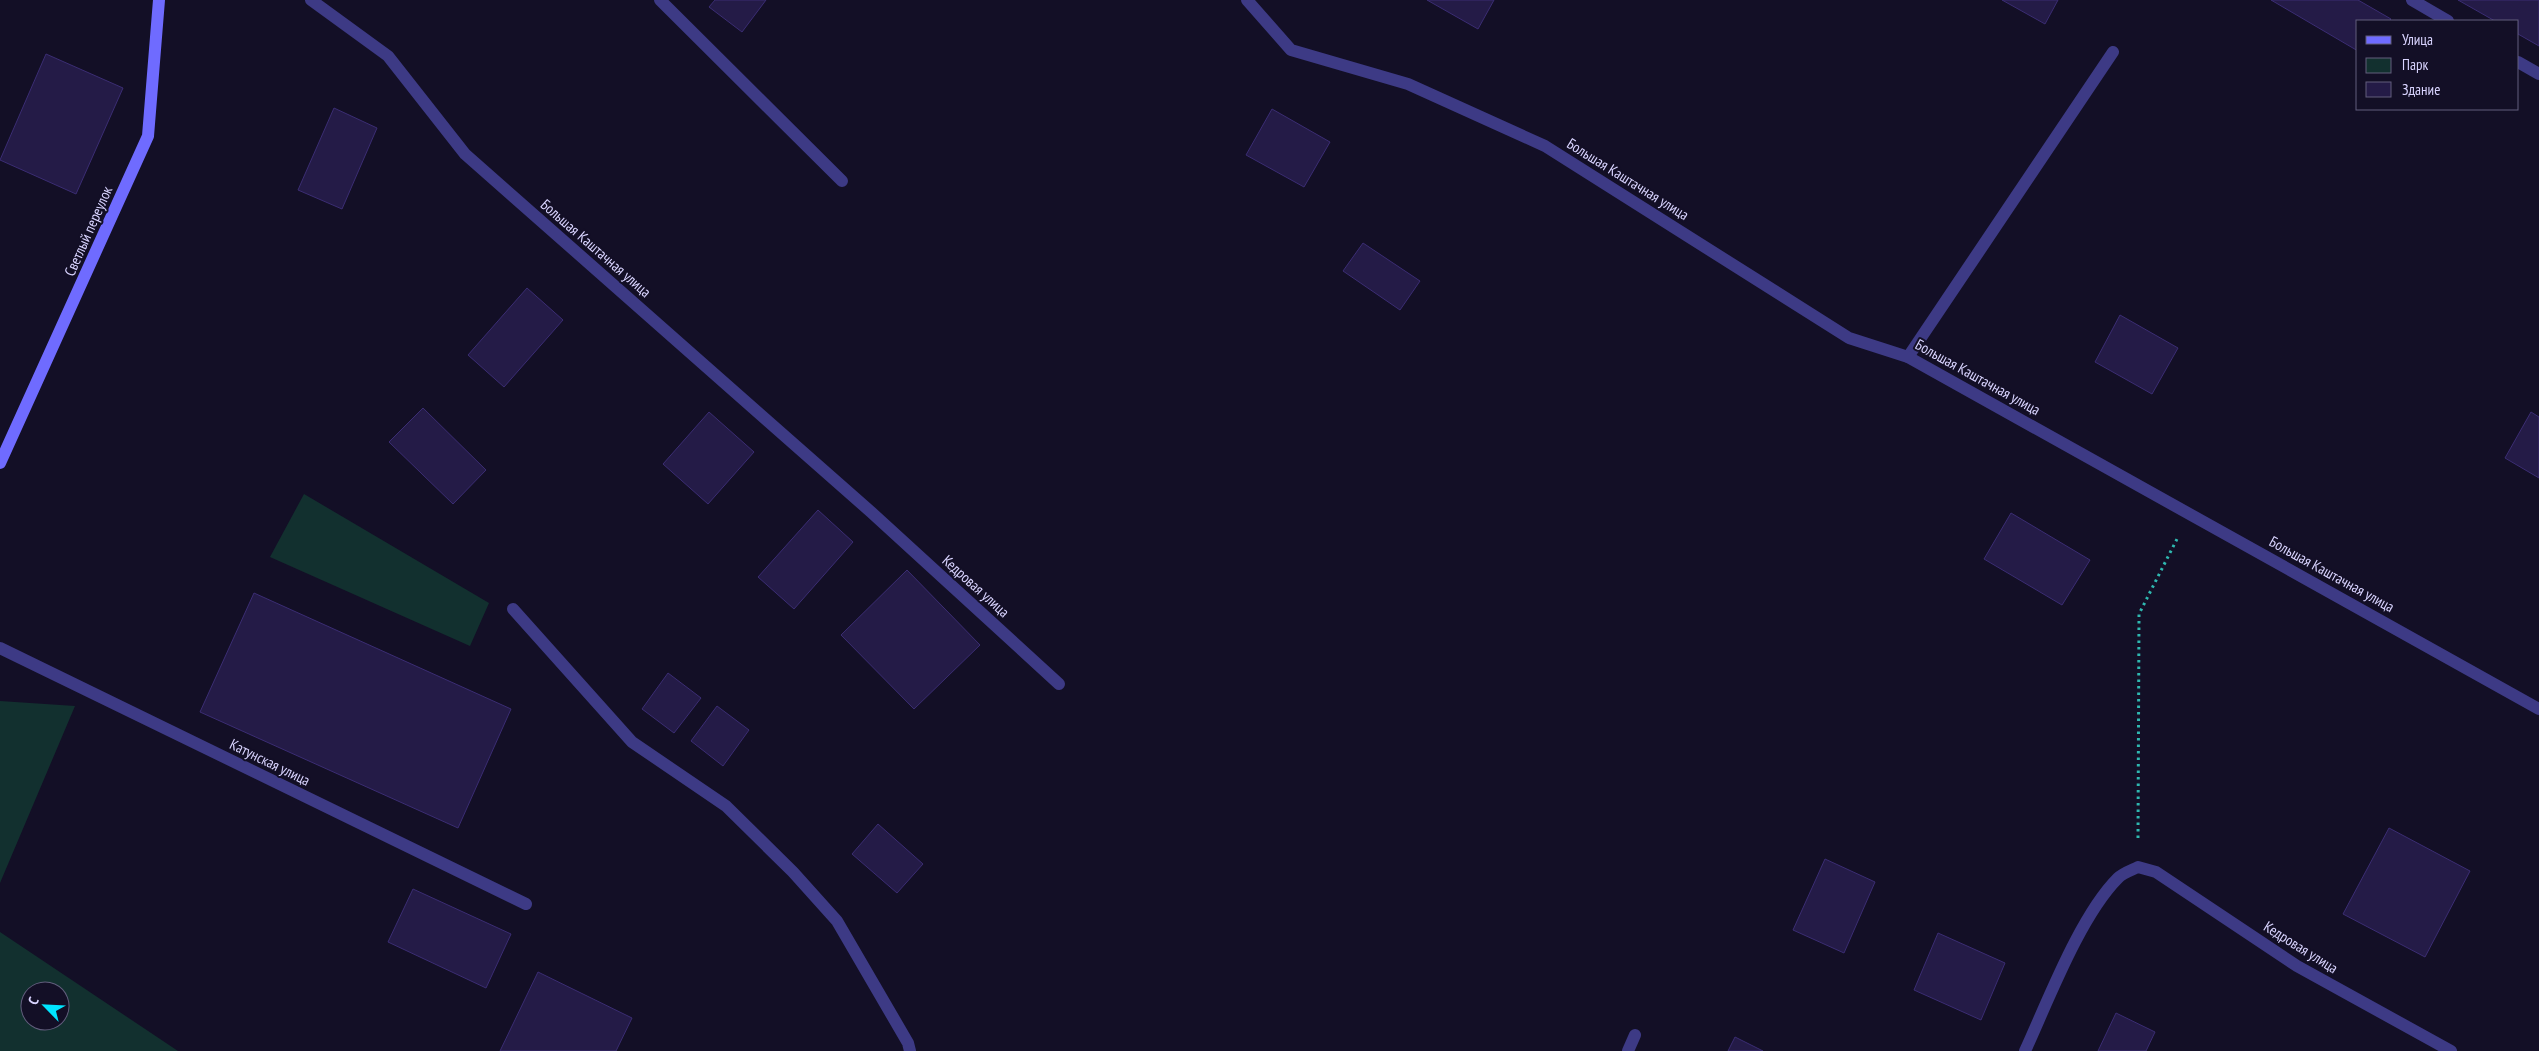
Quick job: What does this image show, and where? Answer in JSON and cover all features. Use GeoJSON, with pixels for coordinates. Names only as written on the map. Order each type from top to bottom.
{"type":"FeatureCollection","features":[{"type":"Feature","properties":{"kind":"street","name":"Светлый переулок"},"geometry":{"type":"LineString","coordinates":[[0,463],[148,136],[159,0]]}},
{"type":"Feature","properties":{"kind":"street","name":"Большая Каштачная улица"},"geometry":{"type":"LineString","coordinates":[[311,0],[388,56],[465,154],[870,512]]}},
{"type":"Feature","properties":{"kind":"street"},"geometry":{"type":"LineString","coordinates":[[660,0],[842,181]]}},
{"type":"Feature","properties":{"kind":"street","name":"Большая Каштачная улица"},"geometry":{"type":"LineString","coordinates":[[1247,0],[1291,50],[1408,84],[1545,146],[1849,338],[1908,357],[2539,709]]}},
{"type":"Feature","properties":{"kind":"street"},"geometry":{"type":"LineString","coordinates":[[2412,0],[2446,20]]}},
{"type":"Feature","properties":{"kind":"street"},"geometry":{"type":"LineString","coordinates":[[1908,357],[2113,52]]}},
{"type":"Feature","properties":{"kind":"street"},"geometry":{"type":"LineString","coordinates":[[2519,63],[2539,74]]}},
{"type":"Feature","properties":{"kind":"street","name":"Кедровая улица"},"geometry":{"type":"LineString","coordinates":[[870,512],[1059,684]]}},
{"type":"Feature","properties":{"kind":"street"},"geometry":{"type":"LineString","coordinates":[[513,610],[632,742],[726,806],[793,872],[837,921],[908,1043],[910,1051]]}},
{"type":"Feature","properties":{"kind":"street","name":"Катунская улица"},"geometry":{"type":"LineString","coordinates":[[0,648],[526,904]]}},
{"type":"Feature","properties":{"kind":"street","name":"Кедровая улица"},"geometry":{"type":"LineString","coordinates":[[2138,867],[2156,872],[2297,966],[2451,1051]]}},
{"type":"Feature","properties":{"kind":"street"},"geometry":{"type":"LineString","coordinates":[[2025,1051],[2074,944],[2097,905],[2119,877],[2138,867]]}},
{"type":"Feature","properties":{"kind":"street"},"geometry":{"type":"LineString","coordinates":[[1628,1051],[1635,1035]]}},
{"type":"Feature","properties":{"kind":"path"},"geometry":{"type":"LineString","coordinates":[[2138,867],[2139,614],[2190,513]]}},
{"type":"Feature","properties":{"kind":"green space"},"geometry":{"type":"Polygon","coordinates":[[[304,494],[489,603],[470,646],[270,557],[304,494]]]}},
{"type":"Feature","properties":{"kind":"green space"},"geometry":{"type":"Polygon","coordinates":[[[0,701],[75,706],[0,883],[0,701]]]}},
{"type":"Feature","properties":{"kind":"green space"},"geometry":{"type":"Polygon","coordinates":[[[0,932],[178,1051],[0,1051],[0,932]]]}},
{"type":"Feature","properties":{"kind":"building"},"geometry":{"type":"Polygon","coordinates":[[[715,0],[766,0],[742,32],[709,7],[715,0]]]}},
{"type":"Feature","properties":{"kind":"building"},"geometry":{"type":"Polygon","coordinates":[[[1427,0],[1494,0],[1478,29],[1427,0]]]}},
{"type":"Feature","properties":{"kind":"building"},"geometry":{"type":"Polygon","coordinates":[[[2002,0],[2058,0],[2045,24],[2002,0]]]}},
{"type":"Feature","properties":{"kind":"building"},"geometry":{"type":"Polygon","coordinates":[[[2271,0],[2358,0],[2391,19],[2356,20],[2356,50],[2271,0]]]}},
{"type":"Feature","properties":{"kind":"building"},"geometry":{"type":"Polygon","coordinates":[[[2458,0],[2539,0],[2539,46],[2519,35],[2519,20],[2493,20],[2458,0]]]}},
{"type":"Feature","properties":{"kind":"building"},"geometry":{"type":"Polygon","coordinates":[[[46,54],[123,88],[76,194],[0,160],[46,54]]]}},
{"type":"Feature","properties":{"kind":"building"},"geometry":{"type":"Polygon","coordinates":[[[334,108],[377,128],[342,209],[298,190],[334,108]]]}},
{"type":"Feature","properties":{"kind":"building"},"geometry":{"type":"Polygon","coordinates":[[[1272,109],[1330,142],[1304,187],[1246,155],[1272,109]]]}},
{"type":"Feature","properties":{"kind":"building"},"geometry":{"type":"Polygon","coordinates":[[[1363,243],[1420,281],[1400,310],[1343,271],[1363,243]]]}},
{"type":"Feature","properties":{"kind":"building"},"geometry":{"type":"Polygon","coordinates":[[[527,288],[563,320],[504,387],[468,355],[527,288]]]}},
{"type":"Feature","properties":{"kind":"building"},"geometry":{"type":"Polygon","coordinates":[[[2120,315],[2178,348],[2152,394],[2095,362],[2120,315]]]}},
{"type":"Feature","properties":{"kind":"building"},"geometry":{"type":"Polygon","coordinates":[[[423,408],[486,470],[453,504],[389,442],[423,408]]]}},
{"type":"Feature","properties":{"kind":"building"},"geometry":{"type":"Polygon","coordinates":[[[709,412],[754,452],[708,504],[663,464],[709,412]]]}},
{"type":"Feature","properties":{"kind":"building"},"geometry":{"type":"Polygon","coordinates":[[[2531,412],[2539,417],[2539,478],[2505,458],[2531,412]]]}},
{"type":"Feature","properties":{"kind":"building"},"geometry":{"type":"Polygon","coordinates":[[[818,510],[853,542],[794,609],[758,577],[818,510]]]}},
{"type":"Feature","properties":{"kind":"building"},"geometry":{"type":"Polygon","coordinates":[[[2011,513],[2090,560],[2062,605],[1984,559],[2011,513]]]}},
{"type":"Feature","properties":{"kind":"building"},"geometry":{"type":"Polygon","coordinates":[[[907,570],[980,645],[914,709],[841,635],[907,570]]]}},
{"type":"Feature","properties":{"kind":"building"},"geometry":{"type":"Polygon","coordinates":[[[254,593],[511,709],[458,828],[200,712],[254,593]]]}},
{"type":"Feature","properties":{"kind":"building"},"geometry":{"type":"Polygon","coordinates":[[[668,673],[701,698],[674,733],[642,709],[668,673]]]}},
{"type":"Feature","properties":{"kind":"building"},"geometry":{"type":"Polygon","coordinates":[[[717,706],[749,730],[723,766],[691,741],[717,706]]]}},
{"type":"Feature","properties":{"kind":"building"},"geometry":{"type":"Polygon","coordinates":[[[878,824],[923,864],[897,893],[852,854],[878,824]]]}},
{"type":"Feature","properties":{"kind":"building"},"geometry":{"type":"Polygon","coordinates":[[[2389,828],[2470,871],[2425,957],[2343,914],[2389,828]]]}},
{"type":"Feature","properties":{"kind":"building"},"geometry":{"type":"Polygon","coordinates":[[[1825,859],[1875,882],[1844,953],[1793,930],[1825,859]]]}},
{"type":"Feature","properties":{"kind":"building"},"geometry":{"type":"Polygon","coordinates":[[[413,889],[511,934],[486,988],[388,942],[413,889]]]}},
{"type":"Feature","properties":{"kind":"building"},"geometry":{"type":"Polygon","coordinates":[[[1938,933],[2005,963],[1981,1020],[1914,990],[1938,933]]]}},
{"type":"Feature","properties":{"kind":"building"},"geometry":{"type":"Polygon","coordinates":[[[538,972],[632,1018],[616,1051],[500,1051],[538,972]]]}},
{"type":"Feature","properties":{"kind":"building"},"geometry":{"type":"Polygon","coordinates":[[[2116,1013],[2155,1032],[2146,1051],[2098,1051],[2116,1013]]]}},
{"type":"Feature","properties":{"kind":"building"},"geometry":{"type":"Polygon","coordinates":[[[1735,1037],[1763,1051],[1728,1051],[1735,1037]]]}}]}
